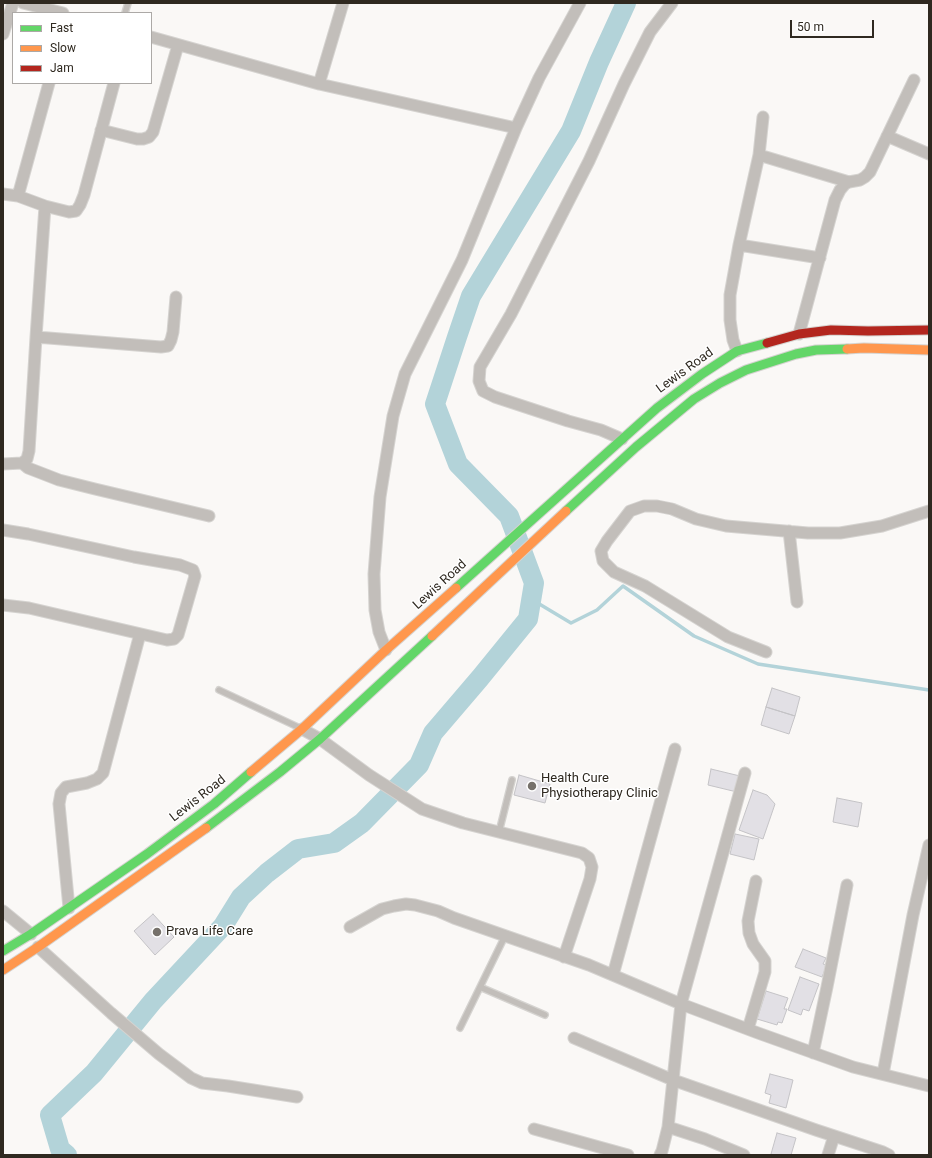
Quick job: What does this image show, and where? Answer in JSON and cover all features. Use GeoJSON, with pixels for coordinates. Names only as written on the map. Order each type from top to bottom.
{"type":"FeatureCollection","features":[{"type":"Feature","properties":{"kind":"main road","name":"Lewis Road"},"geometry":{"type":"LineString","coordinates":[[4,950],[70,908],[147,854],[214,804],[302,729],[386,650],[608,451],[660,406],[702,374],[737,352],[799,334],[831,330],[929,330]]}},
{"type":"Feature","properties":{"kind":"main road"},"geometry":{"type":"LineString","coordinates":[[779,339],[783,358]]}},
{"type":"Feature","properties":{"kind":"main road","name":"Lewis Road"},"geometry":{"type":"LineString","coordinates":[[3,970],[38,947],[206,828],[280,772],[320,739],[618,464],[668,420],[701,395],[720,383],[746,370],[796,354],[816,350],[864,348],[929,350]]}},
{"type":"Feature","properties":{"kind":"street"},"geometry":{"type":"LineString","coordinates":[[3,34],[13,3]]}},
{"type":"Feature","properties":{"kind":"street"},"geometry":{"type":"LineString","coordinates":[[23,3],[59,12]]}},
{"type":"Feature","properties":{"kind":"street"},"geometry":{"type":"LineString","coordinates":[[319,84],[343,3]]}},
{"type":"Feature","properties":{"kind":"street"},"geometry":{"type":"LineString","coordinates":[[386,650],[379,632],[375,610],[374,574],[380,497],[393,416],[405,374],[462,260],[516,128],[539,78],[580,3]]}},
{"type":"Feature","properties":{"kind":"street"},"geometry":{"type":"LineString","coordinates":[[622,439],[601,430],[568,421],[495,397],[483,391],[479,380],[480,367],[511,314],[589,161],[624,84],[650,32],[672,3]]}},
{"type":"Feature","properties":{"kind":"street"},"geometry":{"type":"LineString","coordinates":[[152,38],[319,84],[516,128]]}},
{"type":"Feature","properties":{"kind":"street"},"geometry":{"type":"LineString","coordinates":[[101,130],[143,140],[149,137],[153,132],[178,45]]}},
{"type":"Feature","properties":{"kind":"street"},"geometry":{"type":"LineString","coordinates":[[799,334],[835,200],[845,184],[860,180],[870,172],[914,80]]}},
{"type":"Feature","properties":{"kind":"street"},"geometry":{"type":"LineString","coordinates":[[18,196],[49,84]]}},
{"type":"Feature","properties":{"kind":"street"},"geometry":{"type":"LineString","coordinates":[[3,194],[18,196],[45,206],[69,212],[76,211],[84,195],[114,84]]}},
{"type":"Feature","properties":{"kind":"street"},"geometry":{"type":"LineString","coordinates":[[737,352],[733,340],[730,320],[730,295],[739,245],[759,155],[763,117]]}},
{"type":"Feature","properties":{"kind":"street"},"geometry":{"type":"LineString","coordinates":[[887,136],[929,154]]}},
{"type":"Feature","properties":{"kind":"street"},"geometry":{"type":"LineString","coordinates":[[759,155],[850,182]]}},
{"type":"Feature","properties":{"kind":"street"},"geometry":{"type":"LineString","coordinates":[[3,464],[22,463],[27,459],[30,446],[45,206]]}},
{"type":"Feature","properties":{"kind":"street"},"geometry":{"type":"LineString","coordinates":[[739,245],[820,258]]}},
{"type":"Feature","properties":{"kind":"street"},"geometry":{"type":"LineString","coordinates":[[36,337],[161,347],[168,346],[173,332],[176,297]]}},
{"type":"Feature","properties":{"kind":"street"},"geometry":{"type":"LineString","coordinates":[[22,463],[28,468],[41,474],[59,480],[95,490],[209,516]]}},
{"type":"Feature","properties":{"kind":"street"},"geometry":{"type":"LineString","coordinates":[[766,652],[728,637],[645,586],[614,572],[603,561],[601,551],[630,511],[644,506],[672,508],[696,519],[726,526],[788,532],[840,533],[882,526],[929,511]]}},
{"type":"Feature","properties":{"kind":"street"},"geometry":{"type":"LineString","coordinates":[[3,530],[180,565],[193,570],[195,576],[178,635],[167,640],[29,608],[3,606]]}},
{"type":"Feature","properties":{"kind":"street"},"geometry":{"type":"LineString","coordinates":[[788,532],[797,602]]}},
{"type":"Feature","properties":{"kind":"street"},"geometry":{"type":"LineString","coordinates":[[70,908],[58,804],[61,792],[66,787],[87,783],[97,779],[102,773],[140,634]]}},
{"type":"Feature","properties":{"kind":"street"},"geometry":{"type":"LineString","coordinates":[[302,729],[320,739],[369,775],[422,809],[462,823],[582,853],[589,858],[592,867],[590,879],[564,957]]}},
{"type":"Feature","properties":{"kind":"street"},"geometry":{"type":"LineString","coordinates":[[613,975],[675,749]]}},
{"type":"Feature","properties":{"kind":"street"},"geometry":{"type":"LineString","coordinates":[[660,1155],[668,1127],[681,1004],[745,772]]}},
{"type":"Feature","properties":{"kind":"street"},"geometry":{"type":"LineString","coordinates":[[882,1074],[929,845]]}},
{"type":"Feature","properties":{"kind":"street"},"geometry":{"type":"LineString","coordinates":[[748,1029],[764,972],[765,961],[753,944],[749,933],[748,921],[756,881]]}},
{"type":"Feature","properties":{"kind":"street"},"geometry":{"type":"LineString","coordinates":[[813,1052],[847,885]]}},
{"type":"Feature","properties":{"kind":"street"},"geometry":{"type":"LineString","coordinates":[[350,927],[382,909],[394,906],[406,904],[415,905],[438,911],[613,975],[681,1004],[853,1067],[929,1086]]}},
{"type":"Feature","properties":{"kind":"street"},"geometry":{"type":"LineString","coordinates":[[3,911],[31,934]]}},
{"type":"Feature","properties":{"kind":"street"},"geometry":{"type":"LineString","coordinates":[[38,947],[111,1013],[159,1054],[191,1078],[202,1083],[297,1097]]}},
{"type":"Feature","properties":{"kind":"street"},"geometry":{"type":"LineString","coordinates":[[574,1038],[673,1080],[890,1155]]}},
{"type":"Feature","properties":{"kind":"street"},"geometry":{"type":"LineString","coordinates":[[668,1127],[705,1139],[727,1152],[744,1155]]}},
{"type":"Feature","properties":{"kind":"street"},"geometry":{"type":"LineString","coordinates":[[534,1129],[628,1155]]}},
{"type":"Feature","properties":{"kind":"street"},"geometry":{"type":"LineString","coordinates":[[828,1155],[834,1136]]}},
{"type":"Feature","properties":{"kind":"lane"},"geometry":{"type":"LineString","coordinates":[[219,690],[302,729]]}},
{"type":"Feature","properties":{"kind":"lane"},"geometry":{"type":"LineString","coordinates":[[499,832],[512,780]]}},
{"type":"Feature","properties":{"kind":"lane"},"geometry":{"type":"LineString","coordinates":[[460,1028],[505,936]]}},
{"type":"Feature","properties":{"kind":"lane"},"geometry":{"type":"LineString","coordinates":[[480,987],[545,1015]]}},
{"type":"Feature","properties":{"kind":"building"},"geometry":{"type":"Polygon","coordinates":[[[772,688],[800,697],[795,716],[766,707],[772,688]]]}},
{"type":"Feature","properties":{"kind":"building"},"geometry":{"type":"Polygon","coordinates":[[[766,707],[795,716],[789,734],[761,725],[766,707]]]}},
{"type":"Feature","properties":{"kind":"building"},"geometry":{"type":"Polygon","coordinates":[[[711,769],[740,776],[737,792],[708,785],[711,769]]]}},
{"type":"Feature","properties":{"kind":"building"},"geometry":{"type":"Polygon","coordinates":[[[519,775],[550,784],[545,803],[514,795],[519,775]]]}},
{"type":"Feature","properties":{"kind":"building"},"geometry":{"type":"Polygon","coordinates":[[[753,790],[767,795],[775,804],[763,839],[739,830],[753,790]]]}},
{"type":"Feature","properties":{"kind":"building"},"geometry":{"type":"Polygon","coordinates":[[[837,798],[862,803],[858,827],[833,822],[837,798]]]}},
{"type":"Feature","properties":{"kind":"building"},"geometry":{"type":"Polygon","coordinates":[[[735,834],[759,839],[754,860],[730,854],[735,834]]]}},
{"type":"Feature","properties":{"kind":"building"},"geometry":{"type":"Polygon","coordinates":[[[153,914],[174,937],[155,955],[134,931],[153,914]]]}},
{"type":"Feature","properties":{"kind":"building"},"geometry":{"type":"Polygon","coordinates":[[[803,949],[826,958],[823,964],[827,965],[822,977],[795,967],[803,949]]]}},
{"type":"Feature","properties":{"kind":"building"},"geometry":{"type":"Polygon","coordinates":[[[800,977],[819,984],[809,1011],[803,1009],[801,1015],[788,1010],[800,977]]]}},
{"type":"Feature","properties":{"kind":"building"},"geometry":{"type":"Polygon","coordinates":[[[766,991],[788,998],[784,1009],[787,1009],[782,1023],[778,1022],[777,1025],[757,1019],[766,991]]]}},
{"type":"Feature","properties":{"kind":"building"},"geometry":{"type":"Polygon","coordinates":[[[770,1074],[793,1080],[786,1108],[769,1103],[771,1095],[765,1093],[770,1074]]]}},
{"type":"Feature","properties":{"kind":"building"},"geometry":{"type":"Polygon","coordinates":[[[777,1133],[796,1138],[791,1155],[771,1154],[777,1133]]]}},
{"type":"Feature","properties":{"kind":"waterway"},"geometry":{"type":"LineString","coordinates":[[67,1155],[60,1149],[50,1115],[94,1073],[153,1001],[223,926],[241,897],[267,873],[298,849],[334,843],[362,823],[419,765],[433,733],[528,619],[534,583],[509,516],[458,464],[435,404],[471,296],[571,131],[599,62],[626,3]]}},
{"type":"Feature","properties":{"kind":"waterway"},"geometry":{"type":"LineString","coordinates":[[531,599],[571,623],[597,610],[623,586],[694,636],[758,664],[929,690]]}},
{"type":"Feature","properties":{"kind":"traffic: fast"},"geometry":{"type":"LineString","coordinates":[[456,588],[657,408],[702,374],[737,351],[767,343]]}},
{"type":"Feature","properties":{"kind":"traffic: fast"},"geometry":{"type":"LineString","coordinates":[[566,511],[636,447],[694,399],[720,383],[746,370],[796,354],[816,350],[847,349]]}},
{"type":"Feature","properties":{"kind":"traffic: fast"},"geometry":{"type":"LineString","coordinates":[[206,828],[280,772],[320,739],[432,636]]}},
{"type":"Feature","properties":{"kind":"traffic: fast"},"geometry":{"type":"LineString","coordinates":[[3,951],[31,934],[147,854],[214,804],[251,772]]}},
{"type":"Feature","properties":{"kind":"traffic: slow"},"geometry":{"type":"LineString","coordinates":[[847,349],[864,348],[929,350]]}},
{"type":"Feature","properties":{"kind":"traffic: slow"},"geometry":{"type":"LineString","coordinates":[[432,636],[566,511]]}},
{"type":"Feature","properties":{"kind":"traffic: slow"},"geometry":{"type":"LineString","coordinates":[[251,772],[302,729],[386,650],[456,588]]}},
{"type":"Feature","properties":{"kind":"traffic: slow"},"geometry":{"type":"LineString","coordinates":[[3,970],[38,947],[206,828]]}},
{"type":"Feature","properties":{"kind":"traffic: jam"},"geometry":{"type":"LineString","coordinates":[[767,343],[799,334],[831,330],[929,330]]}},
{"type":"Feature","properties":{"kind":"place","name":"Health Cure Physiotherapy Clinic"},"geometry":{"type":"Point","coordinates":[532,786]}},
{"type":"Feature","properties":{"kind":"place","name":"Prava Life Care"},"geometry":{"type":"Point","coordinates":[157,932]}}]}
